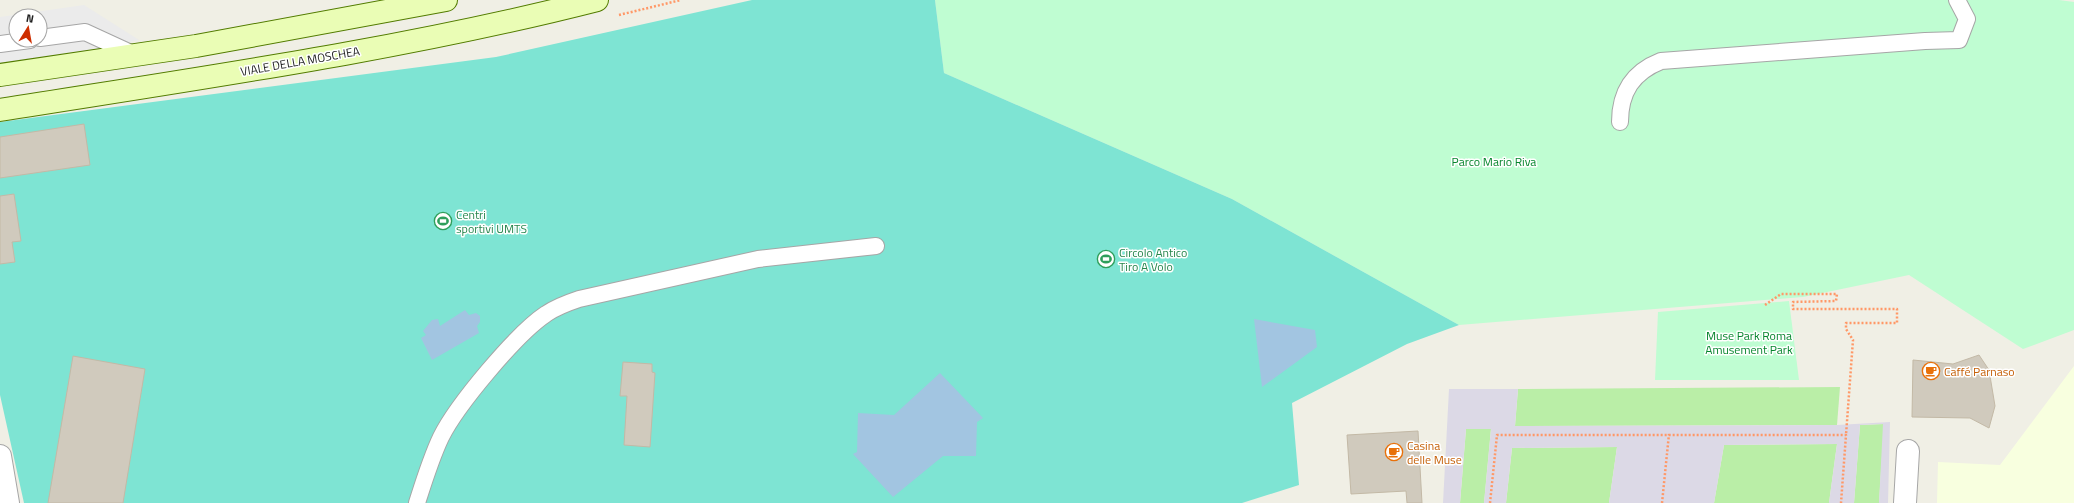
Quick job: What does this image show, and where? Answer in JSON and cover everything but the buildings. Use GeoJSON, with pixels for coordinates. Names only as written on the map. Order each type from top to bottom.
{"type":"FeatureCollection","features":[{"type":"Feature","properties":{"kind":"main road"},"geometry":{"type":"LineString","coordinates":[[0,75],[312,26],[446,0]]}},
{"type":"Feature","properties":{"kind":"main road","name":"VIALE DELLA MOSCHEA"},"geometry":{"type":"LineString","coordinates":[[0,110],[225,75],[414,41],[597,0]]}},
{"type":"Feature","properties":{"kind":"street"},"geometry":{"type":"LineString","coordinates":[[1905,503],[1908,451]]}},
{"type":"Feature","properties":{"kind":"street"},"geometry":{"type":"LineString","coordinates":[[0,456],[8,503]]}},
{"type":"Feature","properties":{"kind":"lane"},"geometry":{"type":"LineString","coordinates":[[1620,122],[1623,98],[1635,77],[1641,71],[1661,61],[1925,41],[1960,40],[1967,19],[1957,0]]}},
{"type":"Feature","properties":{"kind":"lane"},"geometry":{"type":"LineString","coordinates":[[48,37],[85,32],[135,55]]}},
{"type":"Feature","properties":{"kind":"lane"},"geometry":{"type":"LineString","coordinates":[[417,503],[427,471],[442,436],[462,406],[501,358],[532,325],[559,306],[579,299],[758,258],[876,246]]}},
{"type":"Feature","properties":{"kind":"path"},"geometry":{"type":"LineString","coordinates":[[1765,305],[1781,294],[1837,294],[1836,301],[1793,302],[1793,309],[1897,309],[1897,323],[1846,323],[1846,329],[1853,340],[1841,503]]}},
{"type":"Feature","properties":{"kind":"path"},"geometry":{"type":"LineString","coordinates":[[1662,503],[1669,434]]}},
{"type":"Feature","properties":{"kind":"path"},"geometry":{"type":"LineString","coordinates":[[1490,503],[1498,435],[1846,435]]}},
{"type":"Feature","properties":{"kind":"shaded area","name":"Centri sportivi UMTS"},"geometry":{"type":"Polygon","coordinates":[[[752,0],[935,0],[944,73],[1232,199],[1459,325],[1407,344],[1292,403],[1299,485],[1242,503],[24,503],[0,395],[0,122],[496,57],[752,0]]]}},
{"type":"Feature","properties":{"kind":"shaded area"},"geometry":{"type":"Polygon","coordinates":[[[84,5],[139,40],[78,53],[0,65],[0,17],[8,16],[8,48],[48,48],[48,10],[84,5]]]}},
{"type":"Feature","properties":{"kind":"shaded area"},"geometry":{"type":"Polygon","coordinates":[[[465,310],[469,315],[476,313],[480,316],[480,322],[477,326],[479,333],[432,360],[421,338],[426,335],[423,331],[432,320],[438,319],[440,326],[465,310]]]}},
{"type":"Feature","properties":{"kind":"shaded area"},"geometry":{"type":"Polygon","coordinates":[[[1254,319],[1315,330],[1317,347],[1262,387],[1254,319]]]}},
{"type":"Feature","properties":{"kind":"shaded area"},"geometry":{"type":"Polygon","coordinates":[[[2074,366],[2074,503],[1937,503],[1938,462],[2000,465],[2074,366]]]}},
{"type":"Feature","properties":{"kind":"shaded area"},"geometry":{"type":"Polygon","coordinates":[[[940,373],[983,418],[977,422],[976,456],[943,456],[893,497],[853,454],[857,452],[858,413],[894,415],[940,373]]]}},
{"type":"Feature","properties":{"kind":"shaded area"},"geometry":{"type":"Polygon","coordinates":[[[1449,389],[1518,389],[1515,426],[1837,425],[1890,422],[1888,503],[1879,503],[1883,424],[1860,425],[1854,503],[1829,503],[1837,444],[1724,445],[1714,503],[1609,503],[1617,447],[1512,448],[1506,503],[1484,503],[1491,429],[1466,429],[1460,503],[1443,503],[1449,389]]]}},
{"type":"Feature","properties":{"kind":"green space","name":"Parco Mario Riva"},"geometry":{"type":"Polygon","coordinates":[[[935,0],[2059,0],[2074,2],[2074,330],[2023,349],[1909,275],[1803,297],[1459,325],[1232,199],[944,73],[935,0]]]}},
{"type":"Feature","properties":{"kind":"green space","name":"Muse Park Roma Amusement Park"},"geometry":{"type":"Polygon","coordinates":[[[1789,301],[1799,380],[1655,380],[1658,312],[1789,301]]]}},
{"type":"Feature","properties":{"kind":"green space"},"geometry":{"type":"Polygon","coordinates":[[[1840,387],[1837,425],[1515,426],[1518,389],[1840,387]]]}},
{"type":"Feature","properties":{"kind":"green space"},"geometry":{"type":"Polygon","coordinates":[[[1884,424],[1879,503],[1854,503],[1860,425],[1884,424]]]}},
{"type":"Feature","properties":{"kind":"green space"},"geometry":{"type":"Polygon","coordinates":[[[1466,429],[1491,429],[1484,503],[1460,503],[1466,429]]]}},
{"type":"Feature","properties":{"kind":"green space"},"geometry":{"type":"Polygon","coordinates":[[[1837,444],[1829,503],[1714,503],[1724,445],[1837,444]]]}},
{"type":"Feature","properties":{"kind":"green space"},"geometry":{"type":"Polygon","coordinates":[[[1617,447],[1609,503],[1506,503],[1512,448],[1617,447]]]}},
{"type":"Feature","properties":{"kind":"place","name":"Centri sportivi UMTS"},"geometry":{"type":"Point","coordinates":[443,221]}},
{"type":"Feature","properties":{"kind":"place","name":"Circolo Antico Tiro A Volo"},"geometry":{"type":"Point","coordinates":[1106,259]}},
{"type":"Feature","properties":{"kind":"place","name":"Caffé Parnaso"},"geometry":{"type":"Point","coordinates":[1931,371]}},
{"type":"Feature","properties":{"kind":"place","name":"Casina delle Muse"},"geometry":{"type":"Point","coordinates":[1394,452]}}]}
